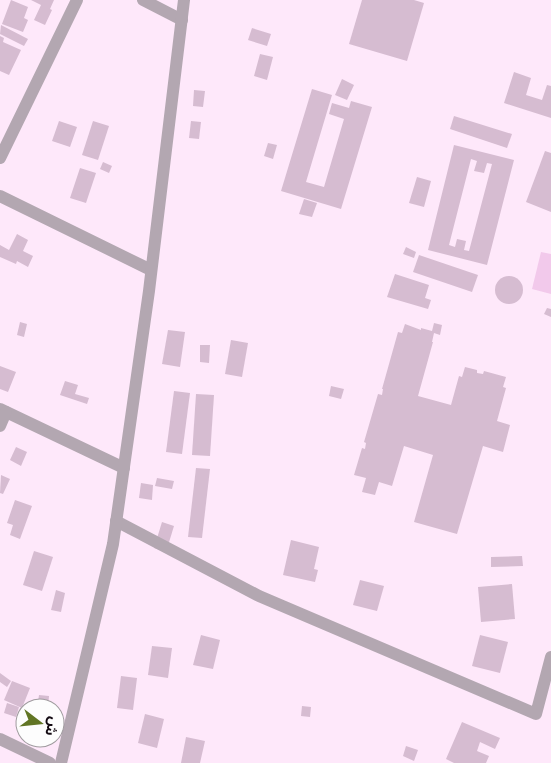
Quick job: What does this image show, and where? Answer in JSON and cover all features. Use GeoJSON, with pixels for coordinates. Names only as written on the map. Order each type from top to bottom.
{"type":"FeatureCollection","features":[{"type":"Feature","properties":{"kind":"street"},"geometry":{"type":"LineString","coordinates":[[0,158],[77,0]]}},
{"type":"Feature","properties":{"kind":"street"},"geometry":{"type":"LineString","coordinates":[[144,0],[182,20]]}},
{"type":"Feature","properties":{"kind":"street"},"geometry":{"type":"LineString","coordinates":[[61,763],[113,544],[151,270],[184,0]]}},
{"type":"Feature","properties":{"kind":"street"},"geometry":{"type":"LineString","coordinates":[[0,196],[151,270]]}},
{"type":"Feature","properties":{"kind":"street"},"geometry":{"type":"LineString","coordinates":[[0,426],[3,411],[124,468]]}},
{"type":"Feature","properties":{"kind":"street"},"geometry":{"type":"LineString","coordinates":[[116,521],[259,596],[536,714],[548,684],[551,657]]}},
{"type":"Feature","properties":{"kind":"street"},"geometry":{"type":"LineString","coordinates":[[0,738],[50,763]]}},
{"type":"Feature","properties":{"kind":"shaded area"},"geometry":{"type":"Polygon","coordinates":[[[541,252],[551,254],[551,294],[532,289],[541,252]]]}},
{"type":"Feature","properties":{"kind":"building"},"geometry":{"type":"Polygon","coordinates":[[[11,0],[28,7],[24,18],[28,20],[23,32],[2,24],[11,0]]]}},
{"type":"Feature","properties":{"kind":"building"},"geometry":{"type":"Polygon","coordinates":[[[31,0],[54,0],[50,9],[52,10],[45,25],[34,20],[41,5],[31,0]]]}},
{"type":"Feature","properties":{"kind":"building"},"geometry":{"type":"Polygon","coordinates":[[[362,0],[414,0],[424,3],[407,61],[349,44],[362,0]]]}},
{"type":"Feature","properties":{"kind":"building"},"geometry":{"type":"Polygon","coordinates":[[[1,25],[28,39],[24,46],[0,34],[1,25]]]}},
{"type":"Feature","properties":{"kind":"building"},"geometry":{"type":"Polygon","coordinates":[[[252,28],[271,34],[267,46],[248,40],[252,28]]]}},
{"type":"Feature","properties":{"kind":"building"},"geometry":{"type":"Polygon","coordinates":[[[0,36],[4,38],[3,42],[21,50],[9,75],[0,71],[0,36]]]}},
{"type":"Feature","properties":{"kind":"building"},"geometry":{"type":"Polygon","coordinates":[[[260,54],[273,57],[267,80],[254,76],[260,54]]]}},
{"type":"Feature","properties":{"kind":"building"},"geometry":{"type":"Polygon","coordinates":[[[514,72],[531,78],[526,95],[542,100],[547,85],[551,86],[551,118],[504,103],[514,72]]]}},
{"type":"Feature","properties":{"kind":"building"},"geometry":{"type":"Polygon","coordinates":[[[342,79],[354,85],[347,100],[335,95],[342,79]]]}},
{"type":"Feature","properties":{"kind":"building"},"geometry":{"type":"Polygon","coordinates":[[[312,89],[332,95],[306,182],[324,187],[344,119],[329,114],[332,103],[349,108],[351,101],[372,107],[341,209],[281,191],[312,89]]]}},
{"type":"Feature","properties":{"kind":"building"},"geometry":{"type":"Polygon","coordinates":[[[194,90],[205,91],[203,107],[193,106],[194,90]]]}},
{"type":"Feature","properties":{"kind":"building"},"geometry":{"type":"Polygon","coordinates":[[[454,116],[512,134],[507,148],[450,129],[454,116]]]}},
{"type":"Feature","properties":{"kind":"building"},"geometry":{"type":"Polygon","coordinates":[[[59,121],[77,127],[70,147],[52,141],[59,121]]]}},
{"type":"Feature","properties":{"kind":"building"},"geometry":{"type":"Polygon","coordinates":[[[93,121],[109,126],[98,160],[82,155],[93,121]]]}},
{"type":"Feature","properties":{"kind":"building"},"geometry":{"type":"Polygon","coordinates":[[[191,121],[201,122],[199,139],[189,138],[191,121]]]}},
{"type":"Feature","properties":{"kind":"building"},"geometry":{"type":"Polygon","coordinates":[[[268,143],[277,145],[273,159],[264,156],[268,143]]]}},
{"type":"Feature","properties":{"kind":"building"},"geometry":{"type":"Polygon","coordinates":[[[454,145],[514,160],[487,265],[428,250],[454,145]],[[471,159],[449,245],[455,247],[457,239],[466,241],[464,250],[469,251],[492,164],[487,163],[484,173],[474,171],[477,161],[471,159]]]}},
{"type":"Feature","properties":{"kind":"building"},"geometry":{"type":"Polygon","coordinates":[[[545,151],[551,153],[551,212],[526,202],[545,151]]]}},
{"type":"Feature","properties":{"kind":"building"},"geometry":{"type":"Polygon","coordinates":[[[103,162],[112,166],[109,173],[100,169],[103,162]]]}},
{"type":"Feature","properties":{"kind":"building"},"geometry":{"type":"Polygon","coordinates":[[[80,168],[96,173],[86,203],[70,198],[80,168]]]}},
{"type":"Feature","properties":{"kind":"building"},"geometry":{"type":"Polygon","coordinates":[[[417,177],[431,181],[424,207],[409,203],[417,177]]]}},
{"type":"Feature","properties":{"kind":"building"},"geometry":{"type":"Polygon","coordinates":[[[304,199],[317,203],[312,217],[299,214],[304,199]]]}},
{"type":"Feature","properties":{"kind":"building"},"geometry":{"type":"Polygon","coordinates":[[[17,234],[28,240],[23,251],[33,256],[28,267],[17,261],[16,264],[0,257],[0,245],[9,250],[17,234]]]}},
{"type":"Feature","properties":{"kind":"building"},"geometry":{"type":"Polygon","coordinates":[[[406,247],[416,252],[414,258],[403,254],[406,247]]]}},
{"type":"Feature","properties":{"kind":"building"},"geometry":{"type":"Polygon","coordinates":[[[419,255],[478,275],[472,292],[413,272],[419,255]]]}},
{"type":"Feature","properties":{"kind":"building"},"geometry":{"type":"Polygon","coordinates":[[[395,274],[429,285],[425,298],[431,300],[428,309],[387,297],[395,274]]]}},
{"type":"Feature","properties":{"kind":"building"},"geometry":{"type":"Polygon","coordinates":[[[509,276],[519,280],[523,290],[519,300],[509,304],[499,300],[495,290],[499,280],[509,276]]]}},
{"type":"Feature","properties":{"kind":"building"},"geometry":{"type":"Polygon","coordinates":[[[547,308],[551,309],[551,317],[544,314],[547,308]]]}},
{"type":"Feature","properties":{"kind":"building"},"geometry":{"type":"Polygon","coordinates":[[[20,322],[27,324],[24,337],[17,335],[20,322]]]}},
{"type":"Feature","properties":{"kind":"building"},"geometry":{"type":"Polygon","coordinates":[[[434,323],[442,325],[440,335],[434,333],[418,396],[451,405],[459,376],[462,377],[465,367],[477,370],[477,373],[483,374],[484,371],[506,377],[503,387],[506,388],[497,421],[510,425],[503,452],[483,446],[457,534],[414,522],[433,455],[404,446],[392,486],[379,482],[375,495],[362,492],[366,478],[354,475],[362,448],[365,449],[366,443],[364,442],[378,394],[382,395],[398,332],[402,333],[405,324],[421,330],[421,328],[432,331],[434,323]]]}},
{"type":"Feature","properties":{"kind":"building"},"geometry":{"type":"Polygon","coordinates":[[[168,330],[185,332],[180,367],[162,364],[168,330]]]}},
{"type":"Feature","properties":{"kind":"building"},"geometry":{"type":"Polygon","coordinates":[[[231,340],[248,343],[242,377],[225,374],[231,340]]]}},
{"type":"Feature","properties":{"kind":"building"},"geometry":{"type":"Polygon","coordinates":[[[200,345],[210,345],[209,363],[200,362],[200,345]]]}},
{"type":"Feature","properties":{"kind":"building"},"geometry":{"type":"Polygon","coordinates":[[[0,366],[16,372],[8,392],[0,389],[0,366]]]}},
{"type":"Feature","properties":{"kind":"building"},"geometry":{"type":"Polygon","coordinates":[[[65,381],[78,385],[75,394],[89,398],[87,404],[60,395],[65,381]]]}},
{"type":"Feature","properties":{"kind":"building"},"geometry":{"type":"Polygon","coordinates":[[[331,386],[344,389],[341,399],[329,396],[331,386]]]}},
{"type":"Feature","properties":{"kind":"building"},"geometry":{"type":"Polygon","coordinates":[[[174,391],[190,393],[182,454],[166,452],[174,391]]]}},
{"type":"Feature","properties":{"kind":"building"},"geometry":{"type":"Polygon","coordinates":[[[196,394],[214,395],[210,456],[192,455],[196,394]]]}},
{"type":"Feature","properties":{"kind":"building"},"geometry":{"type":"Polygon","coordinates":[[[16,447],[27,452],[21,466],[10,460],[16,447]]]}},
{"type":"Feature","properties":{"kind":"building"},"geometry":{"type":"Polygon","coordinates":[[[196,468],[210,469],[202,538],[188,537],[196,468]]]}},
{"type":"Feature","properties":{"kind":"building"},"geometry":{"type":"Polygon","coordinates":[[[1,475],[10,479],[3,494],[0,493],[1,475]]]}},
{"type":"Feature","properties":{"kind":"building"},"geometry":{"type":"Polygon","coordinates":[[[157,478],[174,481],[172,489],[155,486],[157,478]]]}},
{"type":"Feature","properties":{"kind":"building"},"geometry":{"type":"Polygon","coordinates":[[[141,483],[153,485],[152,500],[139,498],[141,483]]]}},
{"type":"Feature","properties":{"kind":"building"},"geometry":{"type":"Polygon","coordinates":[[[15,500],[32,506],[20,539],[10,535],[13,525],[7,523],[15,500]]]}},
{"type":"Feature","properties":{"kind":"building"},"geometry":{"type":"Polygon","coordinates":[[[162,522],[174,526],[166,552],[154,548],[162,522]]]}},
{"type":"Feature","properties":{"kind":"building"},"geometry":{"type":"Polygon","coordinates":[[[291,540],[319,547],[314,569],[318,570],[315,582],[283,575],[291,540]]]}},
{"type":"Feature","properties":{"kind":"building"},"geometry":{"type":"Polygon","coordinates":[[[34,551],[53,557],[42,591],[23,585],[34,551]]]}},
{"type":"Feature","properties":{"kind":"building"},"geometry":{"type":"Polygon","coordinates":[[[522,556],[523,566],[491,567],[491,557],[522,556]]]}},
{"type":"Feature","properties":{"kind":"building"},"geometry":{"type":"Polygon","coordinates":[[[360,580],[384,586],[377,611],[353,605],[360,580]]]}},
{"type":"Feature","properties":{"kind":"building"},"geometry":{"type":"Polygon","coordinates":[[[512,584],[515,619],[481,622],[478,587],[512,584]]]}},
{"type":"Feature","properties":{"kind":"building"},"geometry":{"type":"Polygon","coordinates":[[[56,590],[65,593],[61,612],[51,610],[56,590]]]}},
{"type":"Feature","properties":{"kind":"building"},"geometry":{"type":"Polygon","coordinates":[[[201,635],[220,640],[213,669],[193,665],[201,635]]]}},
{"type":"Feature","properties":{"kind":"building"},"geometry":{"type":"Polygon","coordinates":[[[480,635],[508,642],[500,673],[472,666],[480,635]]]}},
{"type":"Feature","properties":{"kind":"building"},"geometry":{"type":"Polygon","coordinates":[[[152,646],[172,648],[168,678],[148,675],[152,646]]]}},
{"type":"Feature","properties":{"kind":"building"},"geometry":{"type":"Polygon","coordinates":[[[0,673],[11,681],[7,687],[0,682],[0,673]]]}},
{"type":"Feature","properties":{"kind":"building"},"geometry":{"type":"Polygon","coordinates":[[[121,676],[137,678],[133,710],[117,708],[121,676]]]}},
{"type":"Feature","properties":{"kind":"building"},"geometry":{"type":"Polygon","coordinates":[[[12,681],[30,688],[26,698],[15,698],[15,705],[4,700],[12,681]]]}},
{"type":"Feature","properties":{"kind":"building"},"geometry":{"type":"Polygon","coordinates":[[[39,695],[49,696],[49,698],[39,698],[39,695]]]}},
{"type":"Feature","properties":{"kind":"building"},"geometry":{"type":"Polygon","coordinates":[[[7,703],[15,706],[15,717],[4,713],[7,703]]]}},
{"type":"Feature","properties":{"kind":"building"},"geometry":{"type":"Polygon","coordinates":[[[302,706],[311,707],[310,717],[301,716],[302,706]]]}},
{"type":"Feature","properties":{"kind":"building"},"geometry":{"type":"Polygon","coordinates":[[[145,714],[164,719],[157,748],[138,743],[145,714]]]}},
{"type":"Feature","properties":{"kind":"building"},"geometry":{"type":"Polygon","coordinates":[[[462,722],[500,738],[495,749],[480,742],[477,751],[489,756],[486,763],[454,763],[446,759],[462,722]]]}},
{"type":"Feature","properties":{"kind":"building"},"geometry":{"type":"Polygon","coordinates":[[[186,737],[205,741],[200,763],[181,763],[186,737]]]}},
{"type":"Feature","properties":{"kind":"building"},"geometry":{"type":"Polygon","coordinates":[[[406,746],[418,750],[414,761],[403,756],[406,746]]]}}]}
